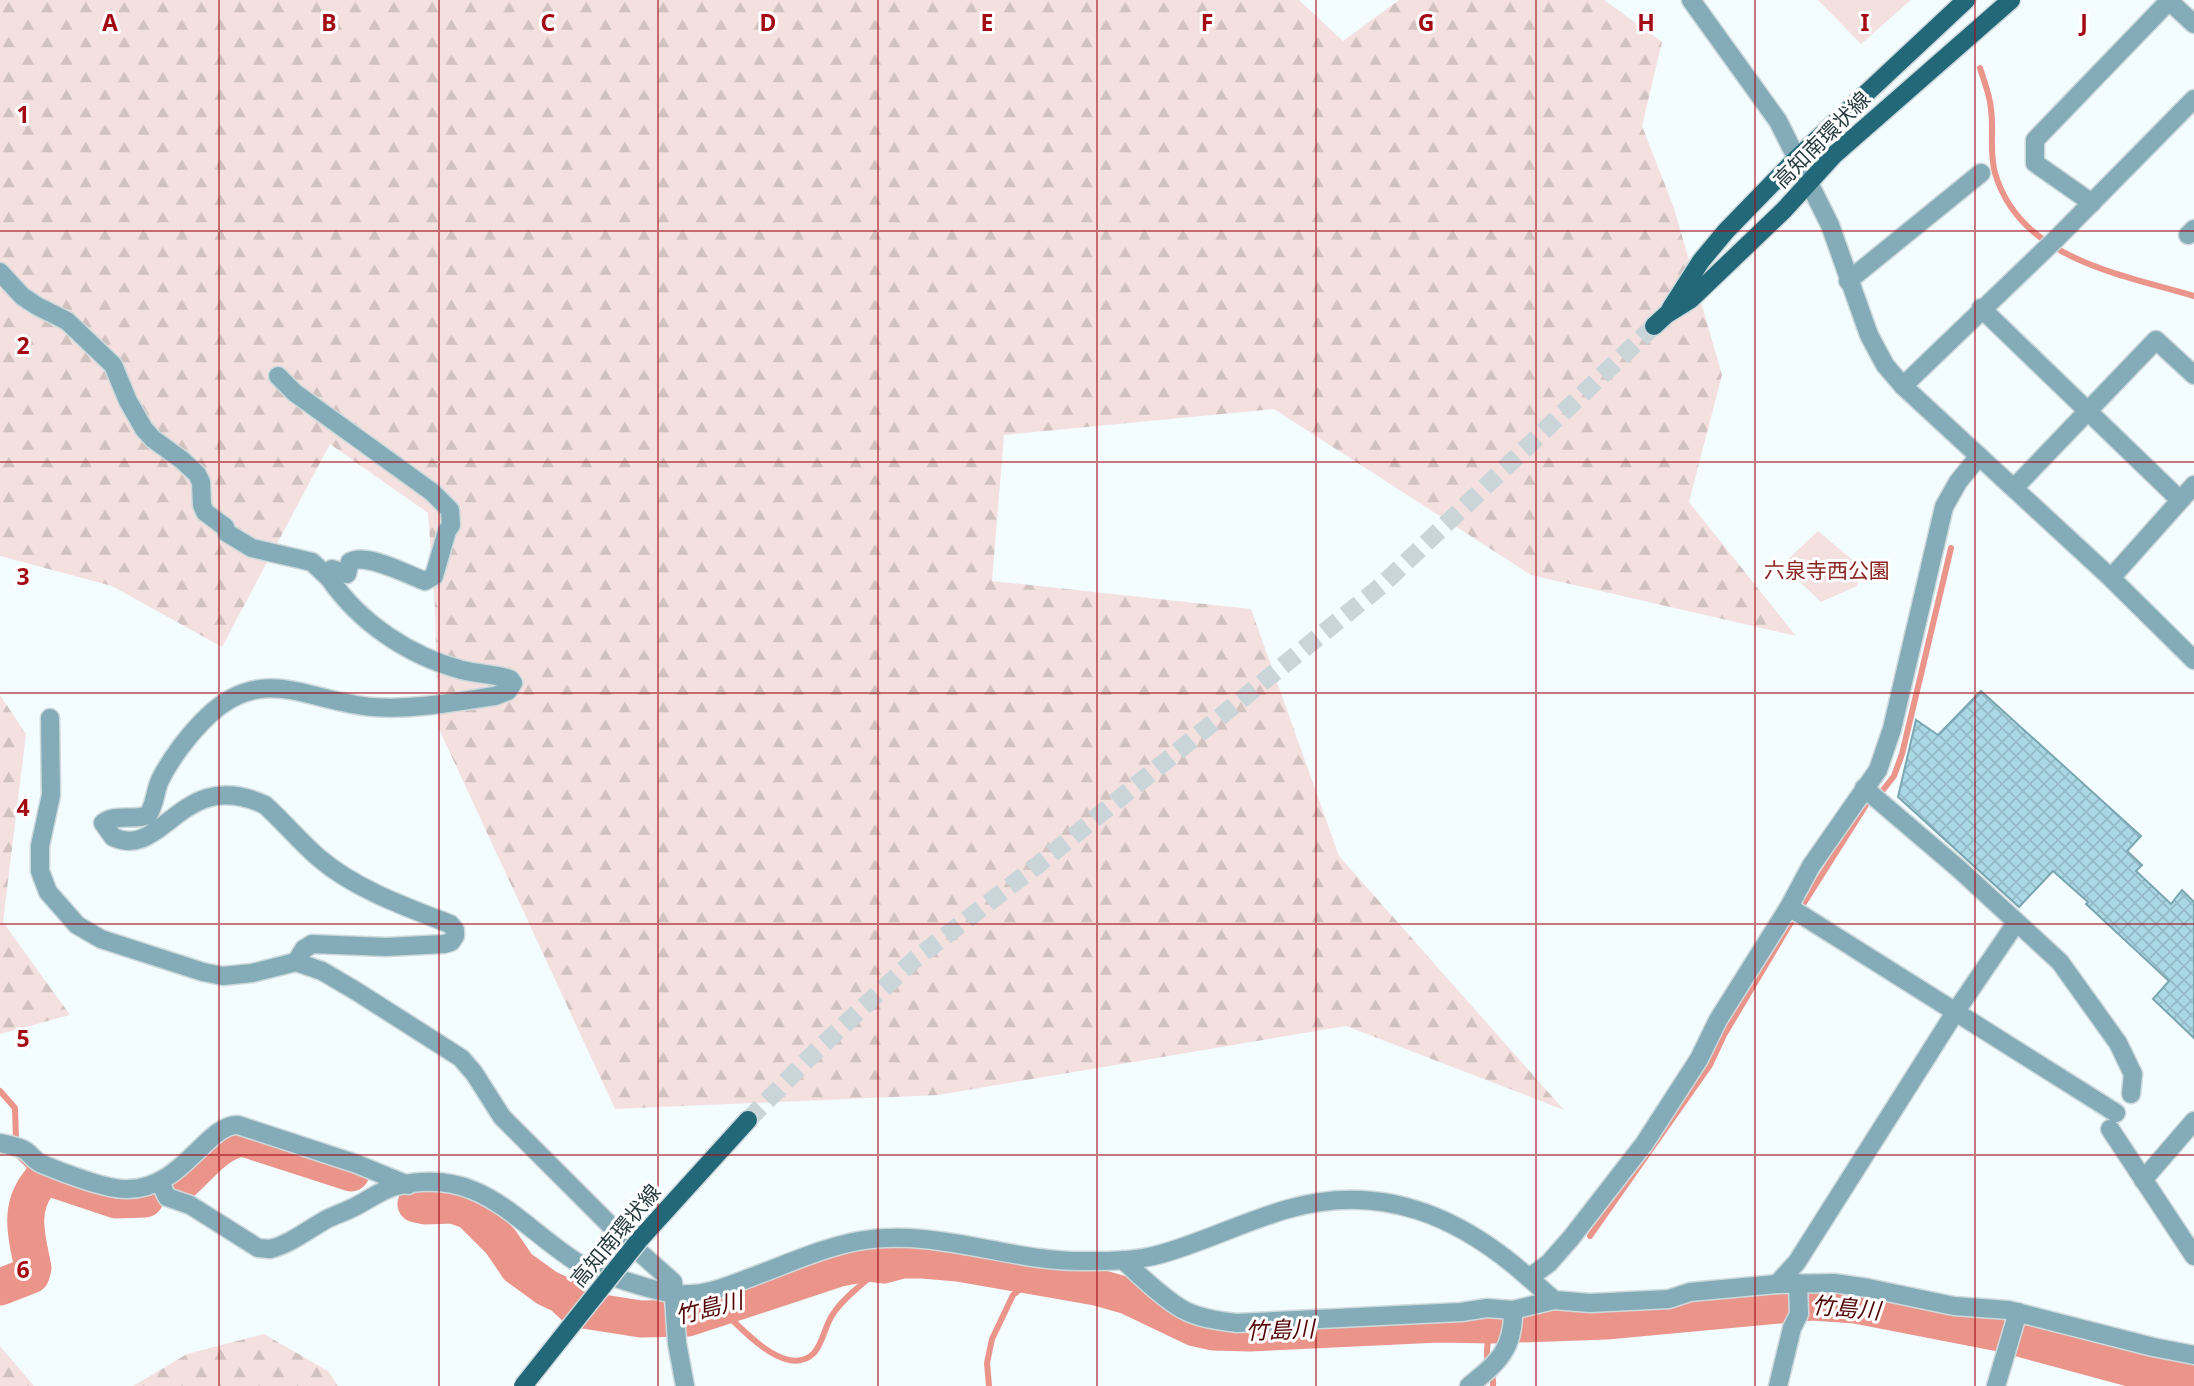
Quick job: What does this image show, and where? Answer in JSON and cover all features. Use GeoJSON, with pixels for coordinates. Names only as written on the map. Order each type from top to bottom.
{"type":"FeatureCollection","features":[{"type":"Feature","properties":{"kind":"main road","name":"高知南環状線"},"geometry":{"type":"LineString","coordinates":[[1966,0],[1796,159],[1713,246],[1660,320],[1691,299],[1784,210],[1835,155],[2011,0]]}},
{"type":"Feature","properties":{"kind":"main road","name":"高知南環状線"},"geometry":{"type":"LineString","coordinates":[[523,1386],[640,1239],[748,1120]]}},
{"type":"Feature","properties":{"kind":"street"},"geometry":{"type":"LineString","coordinates":[[1691,0],[1778,121],[1829,225],[1869,335],[1885,365],[1903,386],[2194,660]]}},
{"type":"Feature","properties":{"kind":"street"},"geometry":{"type":"LineString","coordinates":[[2092,203],[2035,163],[2035,140],[2168,1],[2194,24]]}},
{"type":"Feature","properties":{"kind":"street"},"geometry":{"type":"LineString","coordinates":[[1903,386],[2092,203],[2194,99]]}},
{"type":"Feature","properties":{"kind":"street"},"geometry":{"type":"LineString","coordinates":[[1848,281],[1981,173]]}},
{"type":"Feature","properties":{"kind":"street"},"geometry":{"type":"LineString","coordinates":[[0,272],[22,296],[67,321],[113,365],[128,401],[144,429],[197,474],[201,482],[205,512],[225,527],[227,533],[252,548],[312,562],[358,612],[412,652],[465,671],[510,679],[513,683],[503,694],[495,696],[390,708],[350,704],[282,688],[259,689],[230,700],[206,717],[160,780],[148,815],[138,818],[111,818],[103,823],[113,838],[133,841],[148,838],[172,817],[205,798],[226,793],[254,799],[265,805],[318,858],[334,870],[385,897],[450,924],[455,930],[451,942],[444,944],[386,947],[313,944],[304,948],[296,962]]}},
{"type":"Feature","properties":{"kind":"street"},"geometry":{"type":"LineString","coordinates":[[1981,308],[2180,500]]}},
{"type":"Feature","properties":{"kind":"street"},"geometry":{"type":"LineString","coordinates":[[2014,488],[2156,340],[2194,375]]}},
{"type":"Feature","properties":{"kind":"street"},"geometry":{"type":"LineString","coordinates":[[278,376],[295,393],[432,492],[450,510],[451,525],[434,576],[430,579],[425,581],[380,562],[357,559],[350,562],[347,574],[332,569],[329,578]]}},
{"type":"Feature","properties":{"kind":"street"},"geometry":{"type":"LineString","coordinates":[[1529,1278],[1549,1263],[1571,1238],[1644,1144],[1699,1059],[1718,1020],[1811,866],[1872,780],[1883,760],[1944,507],[1958,482],[1979,456]]}},
{"type":"Feature","properties":{"kind":"street"},"geometry":{"type":"LineString","coordinates":[[2111,579],[2194,485]]}},
{"type":"Feature","properties":{"kind":"street"},"geometry":{"type":"LineString","coordinates":[[50,718],[51,795],[40,846],[40,871],[48,892],[77,925],[102,939],[223,976],[252,973],[296,962],[322,971],[461,1058],[474,1073],[502,1117],[619,1234],[673,1282],[685,1386]]}},
{"type":"Feature","properties":{"kind":"street"},"geometry":{"type":"LineString","coordinates":[[1864,788],[2060,962],[2118,1043],[2133,1074],[2131,1094]]}},
{"type":"Feature","properties":{"kind":"street"},"geometry":{"type":"LineString","coordinates":[[1789,906],[1956,1011],[2113,1121],[2143,1180],[2194,1256]]}},
{"type":"Feature","properties":{"kind":"street"},"geometry":{"type":"LineString","coordinates":[[1777,1284],[1797,1262],[1956,1011],[2016,922]]}},
{"type":"Feature","properties":{"kind":"street"},"geometry":{"type":"LineString","coordinates":[[2143,1180],[2194,1121]]}},
{"type":"Feature","properties":{"kind":"street"},"geometry":{"type":"LineString","coordinates":[[0,1143],[23,1149],[41,1164],[114,1188],[137,1189],[160,1182],[186,1164],[215,1135],[232,1125],[247,1127],[357,1164],[408,1185]]}},
{"type":"Feature","properties":{"kind":"street"},"geometry":{"type":"LineString","coordinates":[[160,1182],[167,1197],[190,1205],[258,1248],[270,1249],[394,1186],[439,1182],[479,1192],[516,1214],[578,1263],[637,1284],[675,1312]]}},
{"type":"Feature","properties":{"kind":"street"},"geometry":{"type":"LineString","coordinates":[[675,1312],[699,1294],[718,1290],[802,1258],[858,1241],[950,1241],[1081,1262],[1123,1260],[1159,1255],[1290,1208],[1336,1199],[1384,1201],[1436,1215],[1513,1264],[1554,1300]]}},
{"type":"Feature","properties":{"kind":"street"},"geometry":{"type":"LineString","coordinates":[[1123,1260],[1186,1312],[1212,1320],[1237,1323],[1461,1312],[1487,1308],[1513,1320]]}},
{"type":"Feature","properties":{"kind":"street"},"geometry":{"type":"LineString","coordinates":[[1469,1386],[1502,1357],[1513,1320],[1554,1300],[1590,1303],[1646,1302],[1669,1299],[1690,1292],[1777,1284],[1798,1288],[1834,1283],[1954,1306],[2003,1309],[2017,1318],[2194,1355]]}},
{"type":"Feature","properties":{"kind":"street"},"geometry":{"type":"LineString","coordinates":[[1778,1386],[1792,1328],[1799,1314],[1798,1288]]}},
{"type":"Feature","properties":{"kind":"street"},"geometry":{"type":"LineString","coordinates":[[1996,1386],[2017,1318]]}},
{"type":"Feature","properties":{"kind":"green space"},"geometry":{"type":"Polygon","coordinates":[[[0,0],[1299,0],[1343,41],[1399,0],[1604,0],[1662,42],[1642,126],[1674,208],[1722,375],[1689,502],[1796,636],[1531,575],[1274,409],[1004,435],[992,581],[1251,609],[1339,856],[1564,1110],[1346,1026],[938,1095],[615,1109],[438,727],[435,607],[428,513],[330,444],[222,647],[112,586],[0,556],[0,0]]]}},
{"type":"Feature","properties":{"kind":"green space"},"geometry":{"type":"Polygon","coordinates":[[[1818,0],[1911,0],[1861,44],[1818,0]]]}},
{"type":"Feature","properties":{"kind":"green space","name":"六泉寺西公園"},"geometry":{"type":"Polygon","coordinates":[[[1818,531],[1862,568],[1857,586],[1821,602],[1782,565],[1818,531]]]}},
{"type":"Feature","properties":{"kind":"green space"},"geometry":{"type":"Polygon","coordinates":[[[0,695],[26,734],[3,922],[70,1015],[0,1034],[0,695]]]}},
{"type":"Feature","properties":{"kind":"green space"},"geometry":{"type":"Polygon","coordinates":[[[264,1334],[328,1371],[338,1386],[133,1386],[187,1354],[264,1334]]]}},
{"type":"Feature","properties":{"kind":"green space"},"geometry":{"type":"Polygon","coordinates":[[[0,1346],[34,1386],[0,1386],[0,1346]]]}},
{"type":"Feature","properties":{"kind":"building"},"geometry":{"type":"Polygon","coordinates":[[[1981,691],[2141,836],[2127,851],[2142,865],[2136,871],[2171,904],[2182,890],[2194,902],[2194,1038],[2153,999],[2169,981],[2053,871],[2019,907],[1898,797],[1916,720],[1938,735],[1981,691]]]}},
{"type":"Feature","properties":{"kind":"waterway"},"geometry":{"type":"LineString","coordinates":[[1980,68],[1992,117],[1992,157],[1995,173],[2008,202],[2026,225],[2049,244],[2076,258],[2135,280],[2194,296]]}},
{"type":"Feature","properties":{"kind":"waterway"},"geometry":{"type":"LineString","coordinates":[[1883,790],[1894,776],[1902,754],[1951,548]]}},
{"type":"Feature","properties":{"kind":"waterway"},"geometry":{"type":"LineString","coordinates":[[1804,903],[1866,805]]}},
{"type":"Feature","properties":{"kind":"waterway"},"geometry":{"type":"LineString","coordinates":[[1590,1236],[1710,1065],[1724,1035],[1793,919]]}},
{"type":"Feature","properties":{"kind":"waterway"},"geometry":{"type":"LineString","coordinates":[[0,1091],[15,1108],[16,1140]]}},
{"type":"Feature","properties":{"kind":"waterway","name":"竹島川"},"geometry":{"type":"LineString","coordinates":[[181,1183],[217,1149],[243,1138],[351,1173]]}},
{"type":"Feature","properties":{"kind":"waterway"},"geometry":{"type":"LineString","coordinates":[[16,1153],[44,1176]]}},
{"type":"Feature","properties":{"kind":"waterway","name":"竹島川"},"geometry":{"type":"LineString","coordinates":[[42,1178],[44,1176],[116,1200],[145,1199]]}},
{"type":"Feature","properties":{"kind":"waterway","name":"竹島川"},"geometry":{"type":"LineString","coordinates":[[0,1287],[31,1275],[33,1268],[26,1214],[38,1184]]}},
{"type":"Feature","properties":{"kind":"waterway","name":"竹島川"},"geometry":{"type":"LineString","coordinates":[[416,1204],[453,1205],[470,1211],[501,1242],[518,1267],[547,1288],[562,1295],[577,1309],[641,1319],[688,1318],[840,1268],[866,1263],[883,1265],[902,1260],[923,1260],[958,1263],[1096,1287],[1128,1296],[1195,1328],[1213,1332],[1606,1321],[1812,1302],[1856,1305],[2000,1333],[2152,1374],[2194,1380]]}},
{"type":"Feature","properties":{"kind":"waterway"},"geometry":{"type":"LineString","coordinates":[[720,1308],[750,1337],[777,1356],[803,1360],[817,1349],[830,1318],[838,1307],[883,1265]]}},
{"type":"Feature","properties":{"kind":"waterway"},"geometry":{"type":"LineString","coordinates":[[989,1386],[987,1363],[992,1339],[1013,1295],[1035,1277]]}},
{"type":"Feature","properties":{"kind":"waterway"},"geometry":{"type":"LineString","coordinates":[[1492,1325],[1487,1353],[1493,1386]]}},
{"type":"Feature","properties":{"kind":"tunnel"},"geometry":{"type":"LineString","coordinates":[[748,1120],[816,1051],[914,960],[1039,864],[1381,586],[1654,326]]}}]}
